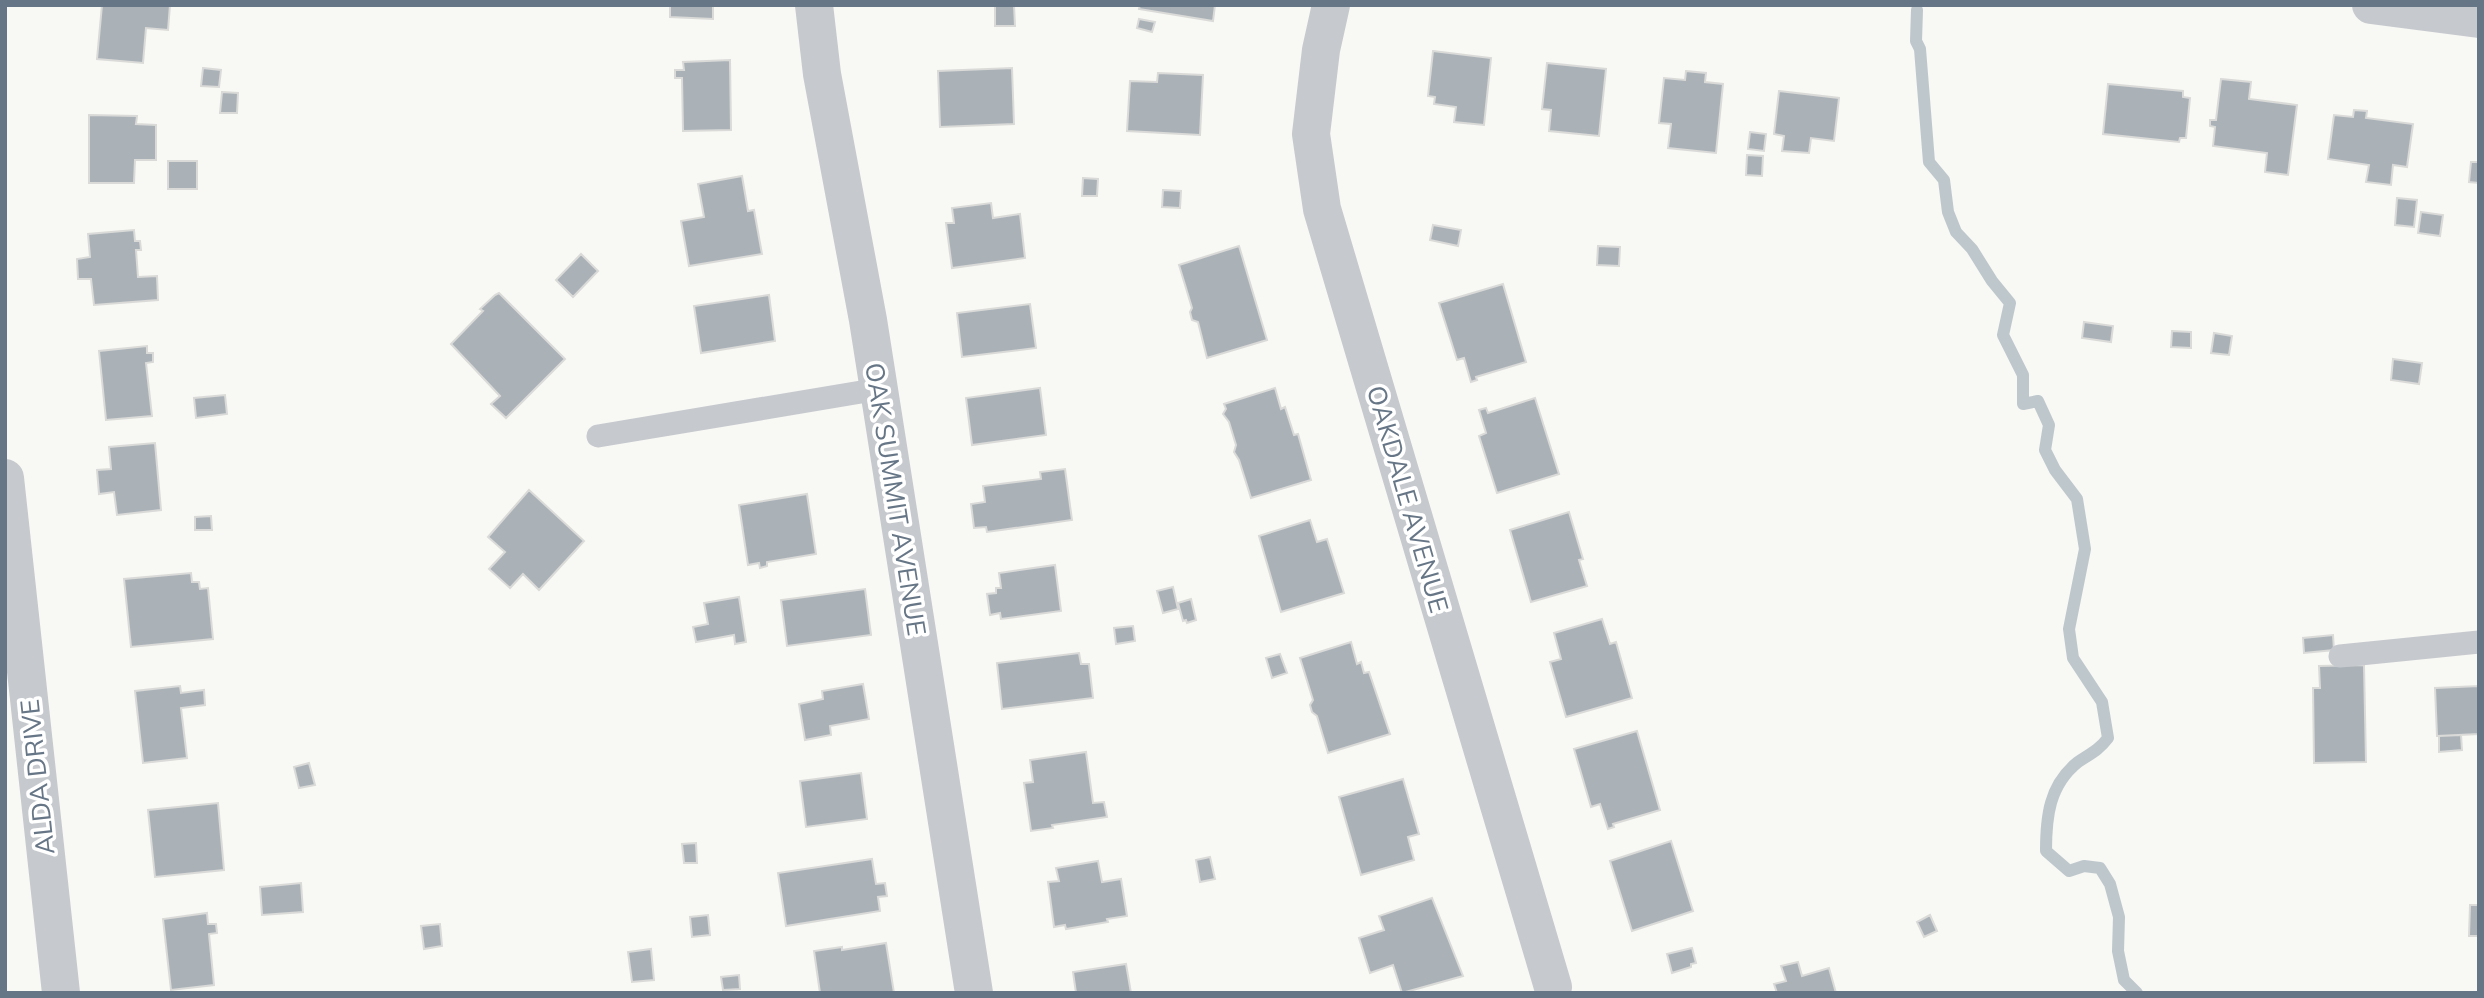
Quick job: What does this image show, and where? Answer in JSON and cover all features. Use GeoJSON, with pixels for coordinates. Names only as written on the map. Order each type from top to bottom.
{"type":"FeatureCollection","features":[{"type":"Feature","properties":{"kind":"street","name":"OAK SUMMIT AVENUE"},"geometry":{"type":"LineString","coordinates":[[814,5],[822,74],[879,389],[974,993]]}},
{"type":"Feature","properties":{"kind":"street","name":"OAKDALE AVENUE"},"geometry":{"type":"LineString","coordinates":[[1331,5],[1321,50],[1311,134],[1322,208],[1554,990]]}},
{"type":"Feature","properties":{"kind":"street"},"geometry":{"type":"LineString","coordinates":[[2371,5],[2479,19]]}},
{"type":"Feature","properties":{"kind":"street","name":"ALDA DRIVE"},"geometry":{"type":"LineString","coordinates":[[5,478],[61,993]]}},
{"type":"Feature","properties":{"kind":"lane"},"geometry":{"type":"LineString","coordinates":[[598,436],[879,389]]}},
{"type":"Feature","properties":{"kind":"lane"},"geometry":{"type":"LineString","coordinates":[[2340,656],[2479,642]]}},
{"type":"Feature","properties":{"kind":"building"},"geometry":{"type":"Polygon","coordinates":[[[102,5],[170,5],[168,30],[146,28],[143,63],[97,59],[102,5]]]}},
{"type":"Feature","properties":{"kind":"building"},"geometry":{"type":"Polygon","coordinates":[[[670,5],[713,5],[713,19],[670,17],[670,5]]]}},
{"type":"Feature","properties":{"kind":"building"},"geometry":{"type":"Polygon","coordinates":[[[995,5],[1014,5],[1015,26],[995,26],[995,5]]]}},
{"type":"Feature","properties":{"kind":"building"},"geometry":{"type":"Polygon","coordinates":[[[1140,5],[1215,5],[1213,21],[1139,9],[1140,5]]]}},
{"type":"Feature","properties":{"kind":"building"},"geometry":{"type":"Polygon","coordinates":[[[1139,19],[1155,22],[1152,32],[1137,28],[1139,19]]]}},
{"type":"Feature","properties":{"kind":"building"},"geometry":{"type":"Polygon","coordinates":[[[1433,51],[1491,58],[1484,125],[1454,122],[1456,107],[1434,104],[1435,97],[1428,96],[1433,51]]]}},
{"type":"Feature","properties":{"kind":"building"},"geometry":{"type":"Polygon","coordinates":[[[730,60],[731,130],[683,131],[682,78],[675,78],[675,70],[684,70],[683,62],[730,60]]]}},
{"type":"Feature","properties":{"kind":"building"},"geometry":{"type":"Polygon","coordinates":[[[1547,63],[1606,69],[1599,136],[1549,131],[1551,110],[1542,109],[1547,63]]]}},
{"type":"Feature","properties":{"kind":"building"},"geometry":{"type":"Polygon","coordinates":[[[203,68],[221,70],[219,87],[201,86],[203,68]]]}},
{"type":"Feature","properties":{"kind":"building"},"geometry":{"type":"Polygon","coordinates":[[[1012,68],[1014,124],[940,127],[938,71],[1012,68]]]}},
{"type":"Feature","properties":{"kind":"building"},"geometry":{"type":"Polygon","coordinates":[[[1686,71],[1706,73],[1705,82],[1723,84],[1716,153],[1668,148],[1671,124],[1659,123],[1664,78],[1685,80],[1686,71]]]}},
{"type":"Feature","properties":{"kind":"building"},"geometry":{"type":"Polygon","coordinates":[[[1158,73],[1203,75],[1200,135],[1127,131],[1130,81],[1157,82],[1158,73]]]}},
{"type":"Feature","properties":{"kind":"building"},"geometry":{"type":"Polygon","coordinates":[[[2221,79],[2251,82],[2249,99],[2297,105],[2288,175],[2265,172],[2267,153],[2213,146],[2215,127],[2210,126],[2210,120],[2216,120],[2221,79]]]}},
{"type":"Feature","properties":{"kind":"building"},"geometry":{"type":"Polygon","coordinates":[[[2108,84],[2183,91],[2183,97],[2190,98],[2186,138],[2180,138],[2179,142],[2103,134],[2108,84]]]}},
{"type":"Feature","properties":{"kind":"building"},"geometry":{"type":"Polygon","coordinates":[[[1779,91],[1839,98],[1834,141],[1811,138],[1809,153],[1782,151],[1784,136],[1774,134],[1779,91]]]}},
{"type":"Feature","properties":{"kind":"building"},"geometry":{"type":"Polygon","coordinates":[[[222,92],[238,93],[237,113],[220,113],[222,92]]]}},
{"type":"Feature","properties":{"kind":"building"},"geometry":{"type":"Polygon","coordinates":[[[2354,110],[2367,111],[2366,118],[2413,124],[2407,167],[2393,165],[2391,185],[2366,182],[2369,165],[2328,159],[2334,115],[2353,117],[2354,110]]]}},
{"type":"Feature","properties":{"kind":"building"},"geometry":{"type":"Polygon","coordinates":[[[89,115],[137,116],[136,124],[156,125],[156,160],[135,160],[134,183],[89,183],[89,115]]]}},
{"type":"Feature","properties":{"kind":"building"},"geometry":{"type":"Polygon","coordinates":[[[1750,132],[1766,134],[1764,151],[1748,149],[1750,132]]]}},
{"type":"Feature","properties":{"kind":"building"},"geometry":{"type":"Polygon","coordinates":[[[1747,155],[1763,156],[1762,176],[1746,175],[1747,155]]]}},
{"type":"Feature","properties":{"kind":"building"},"geometry":{"type":"Polygon","coordinates":[[[168,161],[197,161],[197,189],[168,189],[168,161]]]}},
{"type":"Feature","properties":{"kind":"building"},"geometry":{"type":"Polygon","coordinates":[[[2471,162],[2479,162],[2479,183],[2469,182],[2471,162]]]}},
{"type":"Feature","properties":{"kind":"building"},"geometry":{"type":"Polygon","coordinates":[[[742,176],[748,211],[754,210],[762,254],[689,266],[681,221],[704,217],[698,184],[742,176]]]}},
{"type":"Feature","properties":{"kind":"building"},"geometry":{"type":"Polygon","coordinates":[[[1083,178],[1098,179],[1097,196],[1082,196],[1083,178]]]}},
{"type":"Feature","properties":{"kind":"building"},"geometry":{"type":"Polygon","coordinates":[[[1163,190],[1181,191],[1180,208],[1162,207],[1163,190]]]}},
{"type":"Feature","properties":{"kind":"building"},"geometry":{"type":"Polygon","coordinates":[[[2397,198],[2417,200],[2414,227],[2395,225],[2397,198]]]}},
{"type":"Feature","properties":{"kind":"building"},"geometry":{"type":"Polygon","coordinates":[[[991,203],[993,218],[1020,214],[1025,258],[952,268],[946,223],[954,223],[952,208],[991,203]]]}},
{"type":"Feature","properties":{"kind":"building"},"geometry":{"type":"Polygon","coordinates":[[[2421,212],[2443,215],[2440,236],[2418,233],[2421,212]]]}},
{"type":"Feature","properties":{"kind":"building"},"geometry":{"type":"Polygon","coordinates":[[[1433,225],[1461,230],[1458,246],[1430,240],[1433,225]]]}},
{"type":"Feature","properties":{"kind":"building"},"geometry":{"type":"Polygon","coordinates":[[[134,230],[135,241],[140,241],[141,250],[136,250],[138,277],[157,276],[158,300],[94,305],[91,279],[78,279],[77,259],[90,257],[88,234],[134,230]]]}},
{"type":"Feature","properties":{"kind":"building"},"geometry":{"type":"Polygon","coordinates":[[[1239,246],[1267,340],[1207,358],[1198,322],[1192,320],[1192,308],[1179,265],[1239,246]]]}},
{"type":"Feature","properties":{"kind":"building"},"geometry":{"type":"Polygon","coordinates":[[[1598,246],[1620,247],[1619,266],[1597,265],[1598,246]]]}},
{"type":"Feature","properties":{"kind":"building"},"geometry":{"type":"Polygon","coordinates":[[[581,254],[598,271],[573,297],[556,280],[581,254]]]}},
{"type":"Feature","properties":{"kind":"building"},"geometry":{"type":"Polygon","coordinates":[[[1503,284],[1526,362],[1476,377],[1477,380],[1471,382],[1464,358],[1457,360],[1439,303],[1503,284]]]}},
{"type":"Feature","properties":{"kind":"building"},"geometry":{"type":"Polygon","coordinates":[[[499,293],[565,359],[506,418],[491,404],[500,396],[451,344],[483,311],[480,309],[499,293]]]}},
{"type":"Feature","properties":{"kind":"building"},"geometry":{"type":"Polygon","coordinates":[[[769,295],[775,341],[701,353],[694,306],[769,295]]]}},
{"type":"Feature","properties":{"kind":"building"},"geometry":{"type":"Polygon","coordinates":[[[1030,304],[1036,348],[962,357],[957,313],[1030,304]]]}},
{"type":"Feature","properties":{"kind":"building"},"geometry":{"type":"Polygon","coordinates":[[[2084,322],[2113,326],[2111,342],[2082,338],[2084,322]]]}},
{"type":"Feature","properties":{"kind":"building"},"geometry":{"type":"Polygon","coordinates":[[[2172,331],[2191,332],[2191,348],[2171,347],[2172,331]]]}},
{"type":"Feature","properties":{"kind":"building"},"geometry":{"type":"Polygon","coordinates":[[[2214,333],[2232,336],[2229,355],[2211,353],[2214,333]]]}},
{"type":"Feature","properties":{"kind":"building"},"geometry":{"type":"Polygon","coordinates":[[[147,346],[147,353],[153,353],[153,362],[146,363],[152,416],[106,420],[99,351],[147,346]]]}},
{"type":"Feature","properties":{"kind":"building"},"geometry":{"type":"Polygon","coordinates":[[[2393,359],[2422,363],[2419,384],[2391,380],[2393,359]]]}},
{"type":"Feature","properties":{"kind":"building"},"geometry":{"type":"Polygon","coordinates":[[[1040,388],[1046,435],[972,445],[966,398],[1040,388]]]}},
{"type":"Feature","properties":{"kind":"building"},"geometry":{"type":"Polygon","coordinates":[[[1275,388],[1281,409],[1285,407],[1294,435],[1298,434],[1311,480],[1251,498],[1234,452],[1236,445],[1229,422],[1223,414],[1226,409],[1224,404],[1275,388]]]}},
{"type":"Feature","properties":{"kind":"building"},"geometry":{"type":"Polygon","coordinates":[[[225,395],[227,414],[196,418],[194,398],[225,395]]]}},
{"type":"Feature","properties":{"kind":"building"},"geometry":{"type":"Polygon","coordinates":[[[1535,398],[1559,474],[1497,493],[1479,436],[1486,433],[1479,410],[1486,408],[1488,413],[1535,398]]]}},
{"type":"Feature","properties":{"kind":"building"},"geometry":{"type":"Polygon","coordinates":[[[155,443],[161,510],[117,515],[114,492],[99,494],[97,470],[111,469],[109,447],[155,443]]]}},
{"type":"Feature","properties":{"kind":"building"},"geometry":{"type":"Polygon","coordinates":[[[1065,469],[1072,520],[987,532],[986,527],[974,528],[971,504],[985,502],[983,486],[1041,479],[1040,472],[1065,469]]]}},
{"type":"Feature","properties":{"kind":"building"},"geometry":{"type":"Polygon","coordinates":[[[529,490],[584,541],[539,590],[523,574],[510,588],[489,569],[505,552],[488,537],[529,490]]]}},
{"type":"Feature","properties":{"kind":"building"},"geometry":{"type":"Polygon","coordinates":[[[807,494],[816,554],[767,562],[767,566],[760,568],[759,563],[748,565],[739,505],[807,494]]]}},
{"type":"Feature","properties":{"kind":"building"},"geometry":{"type":"Polygon","coordinates":[[[1569,512],[1583,559],[1579,560],[1587,586],[1531,602],[1510,530],[1569,512]]]}},
{"type":"Feature","properties":{"kind":"building"},"geometry":{"type":"Polygon","coordinates":[[[211,516],[212,530],[195,530],[195,517],[211,516]]]}},
{"type":"Feature","properties":{"kind":"building"},"geometry":{"type":"Polygon","coordinates":[[[1310,520],[1317,542],[1327,539],[1344,593],[1281,612],[1259,536],[1310,520]]]}},
{"type":"Feature","properties":{"kind":"building"},"geometry":{"type":"Polygon","coordinates":[[[1055,565],[1061,611],[1001,619],[1000,613],[990,615],[987,594],[996,593],[996,588],[1001,588],[999,573],[1055,565]]]}},
{"type":"Feature","properties":{"kind":"building"},"geometry":{"type":"Polygon","coordinates":[[[191,573],[192,582],[199,582],[200,589],[208,588],[213,639],[131,647],[124,579],[191,573]]]}},
{"type":"Feature","properties":{"kind":"building"},"geometry":{"type":"Polygon","coordinates":[[[1173,587],[1178,609],[1163,613],[1157,591],[1173,587]]]}},
{"type":"Feature","properties":{"kind":"building"},"geometry":{"type":"Polygon","coordinates":[[[865,589],[871,635],[787,646],[781,600],[865,589]]]}},
{"type":"Feature","properties":{"kind":"building"},"geometry":{"type":"Polygon","coordinates":[[[739,597],[746,642],[735,644],[734,635],[696,642],[693,627],[708,624],[704,603],[739,597]]]}},
{"type":"Feature","properties":{"kind":"building"},"geometry":{"type":"Polygon","coordinates":[[[1191,599],[1196,620],[1187,623],[1186,620],[1183,621],[1178,603],[1191,599]]]}},
{"type":"Feature","properties":{"kind":"building"},"geometry":{"type":"Polygon","coordinates":[[[1602,619],[1610,644],[1616,642],[1632,698],[1566,717],[1550,662],[1561,659],[1554,633],[1602,619]]]}},
{"type":"Feature","properties":{"kind":"building"},"geometry":{"type":"Polygon","coordinates":[[[1133,626],[1135,641],[1116,644],[1114,628],[1133,626]]]}},
{"type":"Feature","properties":{"kind":"building"},"geometry":{"type":"Polygon","coordinates":[[[2333,635],[2334,650],[2304,653],[2303,638],[2333,635]]]}},
{"type":"Feature","properties":{"kind":"building"},"geometry":{"type":"Polygon","coordinates":[[[1351,642],[1357,664],[1361,662],[1364,673],[1369,672],[1390,734],[1328,753],[1317,716],[1312,712],[1310,705],[1313,700],[1300,658],[1351,642]]]}},
{"type":"Feature","properties":{"kind":"building"},"geometry":{"type":"Polygon","coordinates":[[[1079,653],[1081,664],[1089,664],[1093,698],[1002,709],[997,663],[1079,653]]]}},
{"type":"Feature","properties":{"kind":"building"},"geometry":{"type":"Polygon","coordinates":[[[1280,654],[1287,673],[1272,678],[1266,658],[1280,654]]]}},
{"type":"Feature","properties":{"kind":"building"},"geometry":{"type":"Polygon","coordinates":[[[2364,665],[2366,762],[2314,763],[2313,688],[2320,688],[2319,666],[2364,665]]]}},
{"type":"Feature","properties":{"kind":"building"},"geometry":{"type":"Polygon","coordinates":[[[863,684],[869,719],[830,726],[831,735],[805,740],[799,704],[823,699],[822,691],[863,684]]]}},
{"type":"Feature","properties":{"kind":"building"},"geometry":{"type":"Polygon","coordinates":[[[180,686],[181,693],[204,690],[205,705],[181,708],[187,758],[143,763],[135,691],[180,686]]]}},
{"type":"Feature","properties":{"kind":"building"},"geometry":{"type":"Polygon","coordinates":[[[2479,686],[2479,734],[2437,736],[2435,688],[2479,686]]]}},
{"type":"Feature","properties":{"kind":"building"},"geometry":{"type":"Polygon","coordinates":[[[1637,731],[1660,810],[1613,824],[1614,827],[1608,829],[1600,804],[1591,807],[1574,749],[1637,731]]]}},
{"type":"Feature","properties":{"kind":"building"},"geometry":{"type":"Polygon","coordinates":[[[2461,735],[2462,750],[2439,752],[2439,736],[2461,735]]]}},
{"type":"Feature","properties":{"kind":"building"},"geometry":{"type":"Polygon","coordinates":[[[1086,752],[1093,803],[1104,802],[1107,817],[1031,831],[1024,783],[1033,782],[1030,760],[1086,752]]]}},
{"type":"Feature","properties":{"kind":"building"},"geometry":{"type":"Polygon","coordinates":[[[309,763],[315,785],[299,788],[294,767],[309,763]]]}},
{"type":"Feature","properties":{"kind":"building"},"geometry":{"type":"Polygon","coordinates":[[[861,773],[867,819],[806,827],[800,781],[861,773]]]}},
{"type":"Feature","properties":{"kind":"building"},"geometry":{"type":"Polygon","coordinates":[[[1403,779],[1419,834],[1408,837],[1414,860],[1361,875],[1339,797],[1403,779]]]}},
{"type":"Feature","properties":{"kind":"building"},"geometry":{"type":"Polygon","coordinates":[[[218,803],[224,870],[155,877],[148,810],[218,803]]]}},
{"type":"Feature","properties":{"kind":"building"},"geometry":{"type":"Polygon","coordinates":[[[1671,841],[1693,911],[1632,931],[1610,861],[1671,841]]]}},
{"type":"Feature","properties":{"kind":"building"},"geometry":{"type":"Polygon","coordinates":[[[696,843],[697,863],[684,863],[682,844],[696,843]]]}},
{"type":"Feature","properties":{"kind":"building"},"geometry":{"type":"Polygon","coordinates":[[[1210,857],[1215,879],[1200,882],[1196,860],[1210,857]]]}},
{"type":"Feature","properties":{"kind":"building"},"geometry":{"type":"Polygon","coordinates":[[[872,859],[876,884],[885,883],[887,896],[878,897],[880,911],[786,926],[778,873],[872,859]]]}},
{"type":"Feature","properties":{"kind":"building"},"geometry":{"type":"Polygon","coordinates":[[[1098,861],[1102,882],[1121,879],[1127,916],[1066,929],[1065,925],[1054,927],[1048,882],[1059,881],[1056,868],[1098,861]]]}},
{"type":"Feature","properties":{"kind":"building"},"geometry":{"type":"Polygon","coordinates":[[[301,883],[303,912],[262,915],[260,887],[301,883]]]}},
{"type":"Feature","properties":{"kind":"building"},"geometry":{"type":"Polygon","coordinates":[[[1432,898],[1463,976],[1402,993],[1393,965],[1370,973],[1359,938],[1384,930],[1379,916],[1432,898]]]}},
{"type":"Feature","properties":{"kind":"building"},"geometry":{"type":"Polygon","coordinates":[[[2470,905],[2479,905],[2479,936],[2469,936],[2470,905]]]}},
{"type":"Feature","properties":{"kind":"building"},"geometry":{"type":"Polygon","coordinates":[[[207,913],[208,924],[216,924],[217,933],[209,934],[214,985],[171,990],[163,919],[207,913]]]}},
{"type":"Feature","properties":{"kind":"building"},"geometry":{"type":"Polygon","coordinates":[[[708,915],[710,935],[692,937],[690,917],[708,915]]]}},
{"type":"Feature","properties":{"kind":"building"},"geometry":{"type":"Polygon","coordinates":[[[1930,915],[1937,931],[1924,937],[1917,922],[1930,915]]]}},
{"type":"Feature","properties":{"kind":"building"},"geometry":{"type":"Polygon","coordinates":[[[440,924],[442,946],[424,949],[421,926],[440,924]]]}},
{"type":"Feature","properties":{"kind":"building"},"geometry":{"type":"Polygon","coordinates":[[[886,943],[894,993],[820,993],[814,951],[886,943]]]}},
{"type":"Feature","properties":{"kind":"building"},"geometry":{"type":"Polygon","coordinates":[[[1692,948],[1696,963],[1672,973],[1667,954],[1692,948]]]}},
{"type":"Feature","properties":{"kind":"building"},"geometry":{"type":"Polygon","coordinates":[[[651,949],[654,980],[632,982],[628,952],[651,949]]]}},
{"type":"Feature","properties":{"kind":"building"},"geometry":{"type":"Polygon","coordinates":[[[1798,962],[1802,976],[1829,968],[1836,993],[1777,993],[1774,984],[1786,981],[1781,966],[1798,962]]]}},
{"type":"Feature","properties":{"kind":"building"},"geometry":{"type":"Polygon","coordinates":[[[1126,964],[1131,993],[1076,993],[1073,972],[1126,964]]]}},
{"type":"Feature","properties":{"kind":"building"},"geometry":{"type":"Polygon","coordinates":[[[739,975],[740,989],[723,990],[721,977],[739,975]]]}},
{"type":"Feature","properties":{"kind":"waterway"},"geometry":{"type":"LineString","coordinates":[[1917,10],[1916,41],[1920,49],[1929,162],[1944,180],[1948,212],[1956,232],[1972,249],[2010,303],[2003,335],[2023,375],[2023,404],[2038,401],[2049,425],[2045,450],[2055,470],[2077,499],[2085,549],[2069,629],[2073,658],[2102,702],[2108,738],[2098,749],[2068,771],[2055,791],[2048,814],[2046,851],[2069,871],[2084,866],[2100,868],[2110,884],[2119,917],[2118,951],[2124,980],[2137,993]]}}]}
